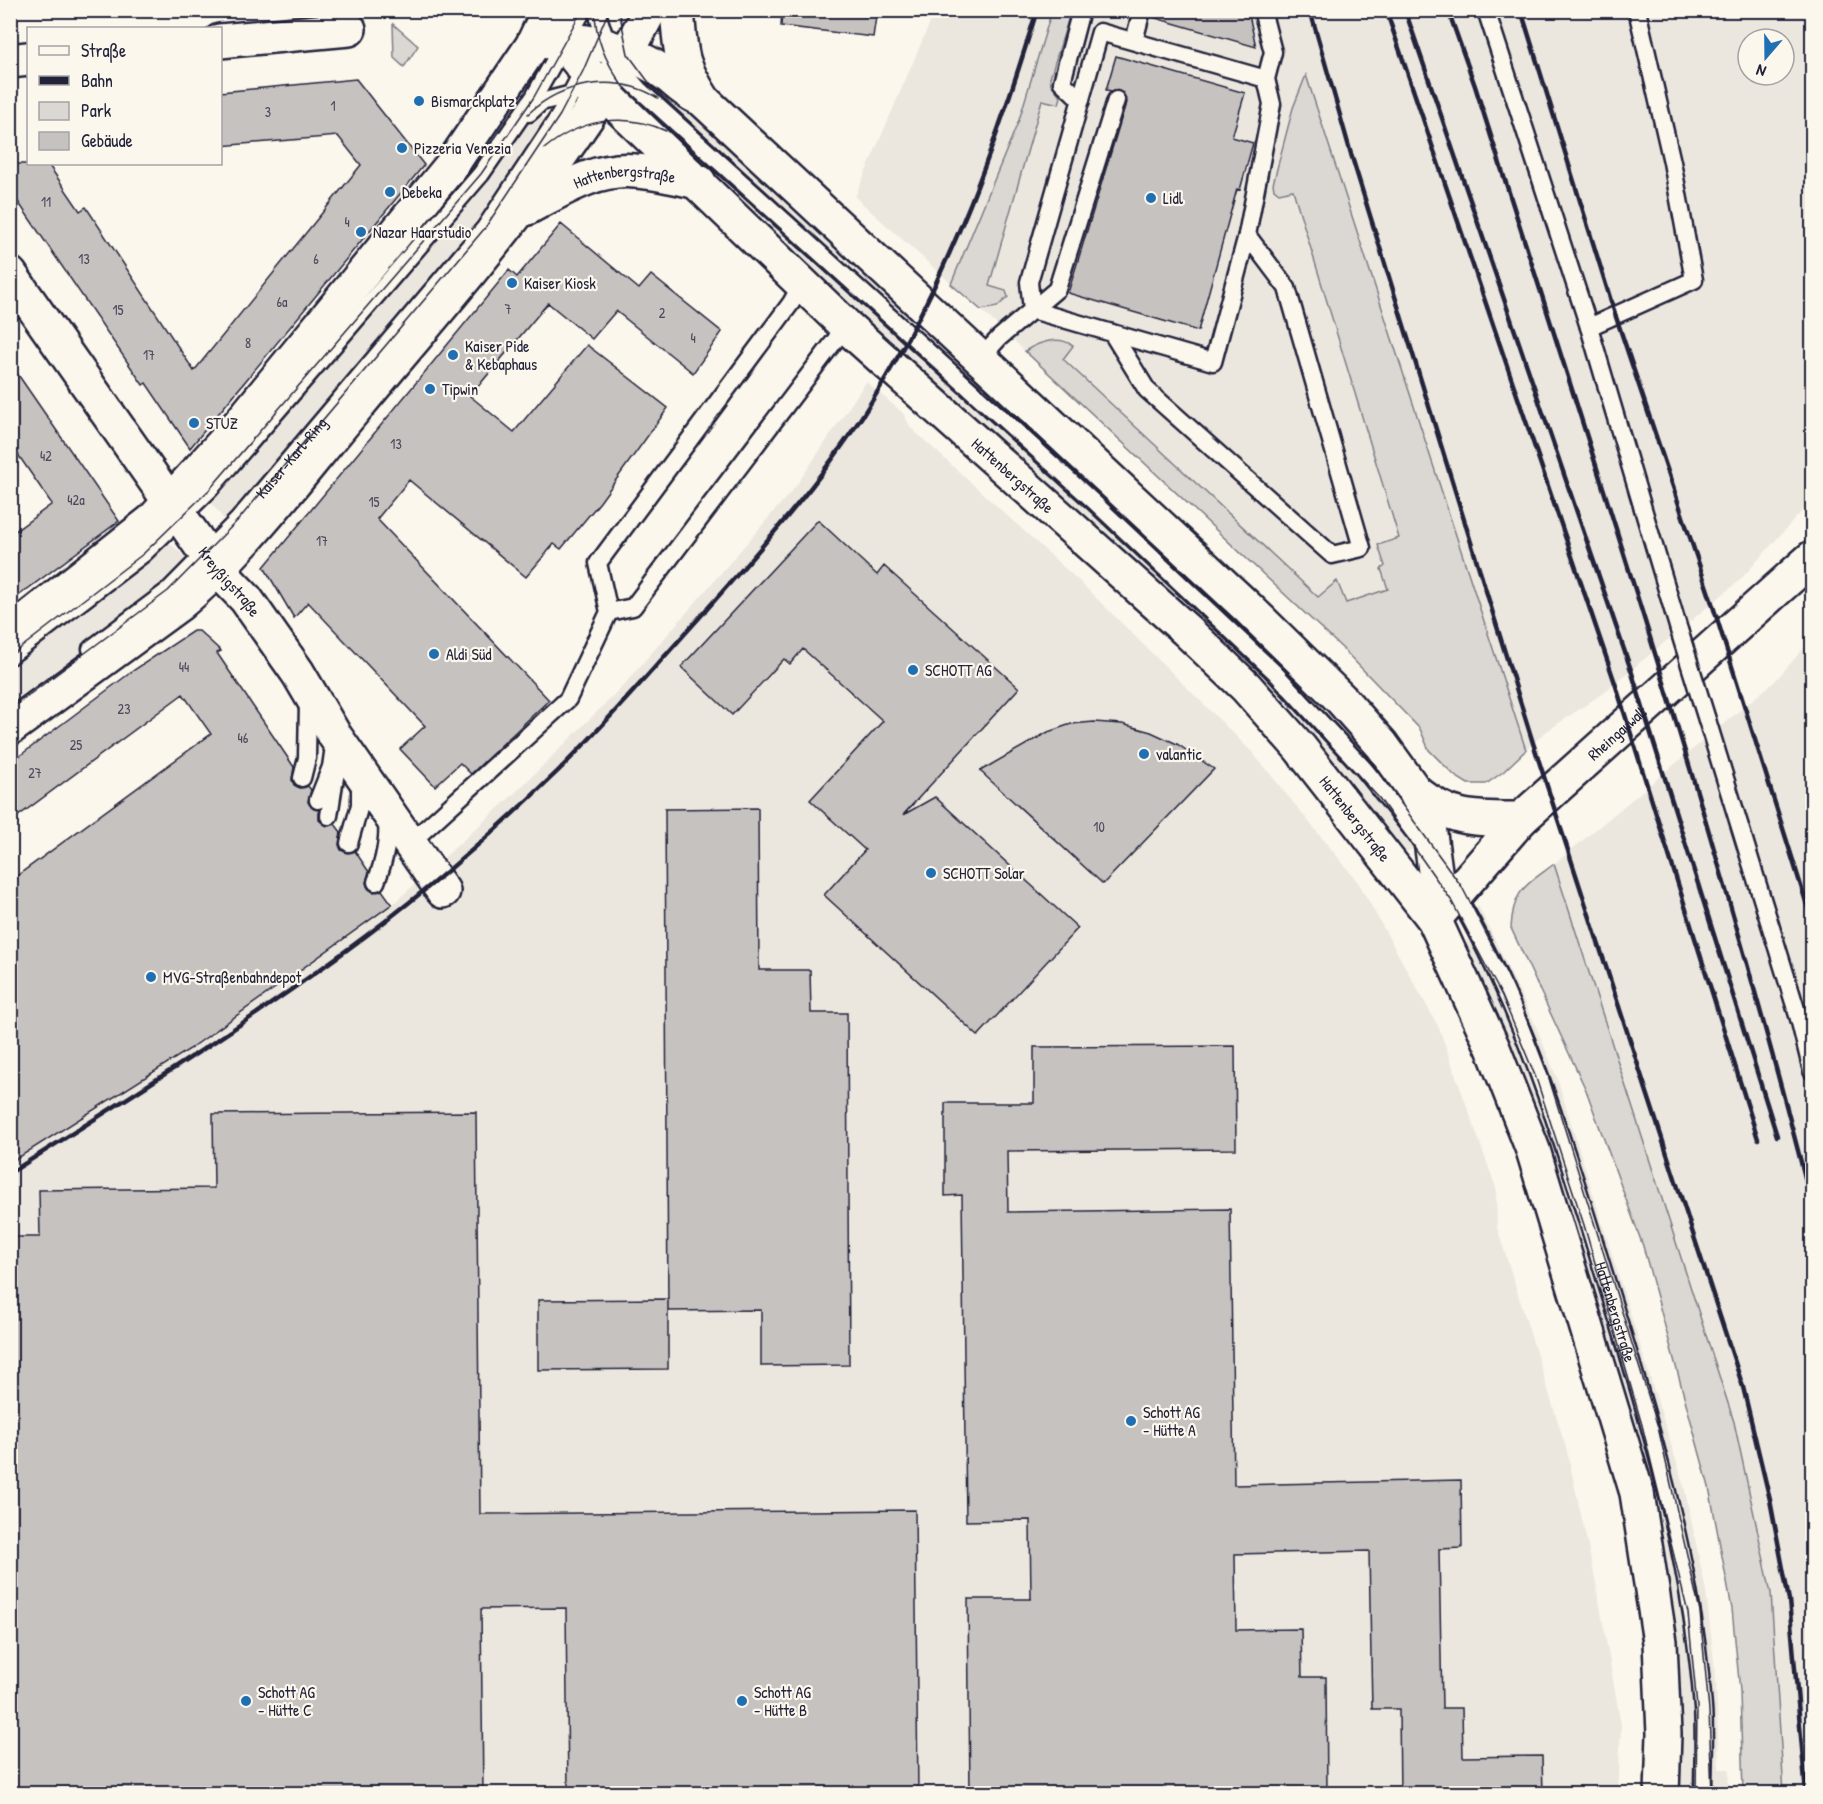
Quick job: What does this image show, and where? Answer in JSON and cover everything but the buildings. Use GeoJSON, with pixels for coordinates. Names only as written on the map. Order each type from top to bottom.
{"type":"FeatureCollection","features":[{"type":"Feature","properties":{"kind":"street"},"geometry":{"type":"LineString","coordinates":[[10,633],[131,539],[176,510],[227,439],[466,170],[549,10]]}},
{"type":"Feature","properties":{"kind":"street"},"geometry":{"type":"LineString","coordinates":[[522,210],[594,55],[650,10]]}},
{"type":"Feature","properties":{"kind":"street"},"geometry":{"type":"LineString","coordinates":[[677,10],[680,55],[686,73],[704,100]]}},
{"type":"Feature","properties":{"kind":"street"},"geometry":{"type":"LineString","coordinates":[[222,41],[349,29]]}},
{"type":"Feature","properties":{"kind":"street"},"geometry":{"type":"LineString","coordinates":[[532,46],[542,43],[661,70],[685,92],[704,100]]}},
{"type":"Feature","properties":{"kind":"street"},"geometry":{"type":"LineString","coordinates":[[594,55],[699,182]]}},
{"type":"Feature","properties":{"kind":"street"},"geometry":{"type":"LineString","coordinates":[[10,61],[27,59]]}},
{"type":"Feature","properties":{"kind":"street","name":"Hattenbergstraße"},"geometry":{"type":"LineString","coordinates":[[704,100],[1248,608],[1341,699],[1382,744],[1415,790],[1428,819],[1436,878],[1434,919]]}},
{"type":"Feature","properties":{"kind":"street","name":"Hattenbergstraße"},"geometry":{"type":"LineString","coordinates":[[522,210],[590,176],[614,171],[634,170],[699,182],[846,326],[954,420],[1246,687],[1300,748],[1434,919],[1493,1048],[1533,1150],[1637,1493],[1660,1642],[1664,1734],[1662,1794]]}},
{"type":"Feature","properties":{"kind":"street","name":"Kaiser-Karl-Ring"},"geometry":{"type":"LineString","coordinates":[[10,728],[178,605],[212,561],[522,210]]}},
{"type":"Feature","properties":{"kind":"street","name":"Kreyßigstraße"},"geometry":{"type":"LineString","coordinates":[[10,274],[212,561],[246,599],[308,689],[343,752],[385,807],[443,891]]}},
{"type":"Feature","properties":{"kind":"street","name":"Rheingauwall"},"geometry":{"type":"LineString","coordinates":[[1434,919],[1521,819],[1812,558]]}},
{"type":"Feature","properties":{"kind":"street","name":"Hattenbergstraße"},"geometry":{"type":"LineString","coordinates":[[1415,790],[1433,806],[1468,818],[1521,819]]}},
{"type":"Feature","properties":{"kind":"lane"},"geometry":{"type":"LineString","coordinates":[[582,10],[594,55],[644,106],[671,119]]}},
{"type":"Feature","properties":{"kind":"lane"},"geometry":{"type":"LineString","coordinates":[[515,126],[594,55],[597,10]]}},
{"type":"Feature","properties":{"kind":"lane"},"geometry":{"type":"LineString","coordinates":[[466,170],[594,55],[609,10]]}},
{"type":"Feature","properties":{"kind":"lane"},"geometry":{"type":"LineString","coordinates":[[1081,10],[1062,82],[1081,100]]}},
{"type":"Feature","properties":{"kind":"lane"},"geometry":{"type":"LineString","coordinates":[[1032,310],[1213,362],[1247,235],[1272,104],[1266,80],[1273,52],[1262,10]]}},
{"type":"Feature","properties":{"kind":"lane"},"geometry":{"type":"LineString","coordinates":[[1486,10],[1589,327],[1679,630],[1797,1011],[1812,1071]]}},
{"type":"Feature","properties":{"kind":"lane"},"geometry":{"type":"LineString","coordinates":[[1589,327],[1694,280],[1672,162],[1637,10]]}},
{"type":"Feature","properties":{"kind":"lane"},"geometry":{"type":"LineString","coordinates":[[1134,41],[1141,14]]}},
{"type":"Feature","properties":{"kind":"lane"},"geometry":{"type":"LineString","coordinates":[[1032,310],[1029,282],[1100,32],[1266,80]]}},
{"type":"Feature","properties":{"kind":"lane"},"geometry":{"type":"LineString","coordinates":[[594,55],[639,90],[671,119]]}},
{"type":"Feature","properties":{"kind":"lane","name":"Kaiser-Karl-Ring"},"geometry":{"type":"LineString","coordinates":[[10,709],[168,591],[212,561],[239,519],[485,228],[528,165],[594,55]]}},
{"type":"Feature","properties":{"kind":"lane"},"geometry":{"type":"LineString","coordinates":[[980,359],[1057,289],[1116,100]]}},
{"type":"Feature","properties":{"kind":"lane","name":"Hattenbergstraße"},"geometry":{"type":"LineString","coordinates":[[671,119],[1093,501],[1270,668],[1364,769],[1433,856],[1456,894],[1506,990],[1542,1078],[1651,1428],[1680,1546],[1690,1607],[1703,1709],[1703,1794]]}},
{"type":"Feature","properties":{"kind":"lane"},"geometry":{"type":"LineString","coordinates":[[1112,333],[1147,390],[1332,555],[1362,548],[1287,288],[1247,235]]}},
{"type":"Feature","properties":{"kind":"lane"},"geometry":{"type":"LineString","coordinates":[[410,843],[568,699],[609,612],[598,563],[772,327],[802,282]]}},
{"type":"Feature","properties":{"kind":"lane"},"geometry":{"type":"LineString","coordinates":[[609,612],[633,607],[846,326]]}},
{"type":"Feature","properties":{"kind":"lane"},"geometry":{"type":"LineString","coordinates":[[10,656],[143,555],[176,510]]}},
{"type":"Feature","properties":{"kind":"lane"},"geometry":{"type":"LineString","coordinates":[[302,778],[308,758],[308,689]]}},
{"type":"Feature","properties":{"kind":"lane"},"geometry":{"type":"LineString","coordinates":[[318,800],[343,752]]}},
{"type":"Feature","properties":{"kind":"lane"},"geometry":{"type":"LineString","coordinates":[[329,816],[343,752]]}},
{"type":"Feature","properties":{"kind":"lane"},"geometry":{"type":"LineString","coordinates":[[343,752],[360,805],[349,843]]}},
{"type":"Feature","properties":{"kind":"lane"},"geometry":{"type":"LineString","coordinates":[[376,882],[383,865],[388,836],[385,807]]}},
{"type":"Feature","properties":{"kind":"shaded area"},"geometry":{"type":"Polygon","coordinates":[[[935,11],[1812,11],[1812,500],[1739,581],[1603,693],[1543,734],[1503,772],[1486,784],[1468,784],[1441,764],[1429,750],[1420,729],[1342,648],[981,310],[855,197],[935,11]]]}},
{"type":"Feature","properties":{"kind":"shaded area"},"geometry":{"type":"Polygon","coordinates":[[[543,68],[524,105],[567,136],[255,511],[227,520],[223,518],[208,499],[525,83],[543,68]]]}},
{"type":"Feature","properties":{"kind":"shaded area"},"geometry":{"type":"Polygon","coordinates":[[[640,74],[663,86],[1311,687],[1400,791],[1420,846],[1401,854],[870,326],[625,100],[624,88],[640,74]]]}},
{"type":"Feature","properties":{"kind":"shaded area","name":"SCHOTT AG"},"geometry":{"type":"Polygon","coordinates":[[[866,382],[903,413],[911,428],[1081,583],[1252,752],[1358,882],[1439,1028],[1496,1188],[1497,1227],[1567,1451],[1596,1583],[1621,1725],[1618,1793],[11,1793],[10,881],[252,794],[293,765],[393,904],[516,792],[622,687],[796,486],[866,382]]]}},
{"type":"Feature","properties":{"kind":"shaded area"},"geometry":{"type":"Polygon","coordinates":[[[163,542],[173,546],[184,556],[189,573],[11,719],[11,646],[163,542]]]}},
{"type":"Feature","properties":{"kind":"shaded area"},"geometry":{"type":"Polygon","coordinates":[[[1812,639],[1812,1793],[1784,1793],[1771,1593],[1734,1422],[1554,864],[1774,682],[1812,639]]]}},
{"type":"Feature","properties":{"kind":"shaded area"},"geometry":{"type":"Polygon","coordinates":[[[1478,905],[1535,1024],[1557,1078],[1684,1486],[1706,1591],[1716,1679],[1719,1769],[1729,1769],[1728,1793],[1678,1793],[1680,1734],[1678,1683],[1465,955],[1468,932],[1478,905]]]}},
{"type":"Feature","properties":{"kind":"green space"},"geometry":{"type":"Polygon","coordinates":[[[1052,10],[1071,11],[1050,78],[1051,84],[1061,97],[1059,104],[1042,100],[989,286],[1006,291],[1008,297],[997,307],[981,310],[951,284],[1019,120],[1052,10]]]}},
{"type":"Feature","properties":{"kind":"green space"},"geometry":{"type":"Polygon","coordinates":[[[393,24],[418,46],[404,67],[394,58],[393,24]]]}},
{"type":"Feature","properties":{"kind":"green space"},"geometry":{"type":"Polygon","coordinates":[[[1306,75],[1526,750],[1503,772],[1486,784],[1468,784],[1455,776],[1429,750],[1420,729],[1342,648],[1025,351],[1036,345],[1055,340],[1073,346],[1063,359],[1318,597],[1337,581],[1346,603],[1388,589],[1381,569],[1385,566],[1378,545],[1399,538],[1293,190],[1279,193],[1274,189],[1273,184],[1293,108],[1306,75]]]}},
{"type":"Feature","properties":{"kind":"green space"},"geometry":{"type":"Polygon","coordinates":[[[1554,864],[1734,1422],[1771,1593],[1784,1793],[1743,1793],[1740,1691],[1732,1609],[1709,1487],[1643,1246],[1586,1090],[1511,928],[1514,905],[1522,890],[1554,864]]]}},
{"type":"Feature","properties":{"kind":"tram line"},"geometry":{"type":"LineString","coordinates":[[10,656],[143,554],[209,490],[481,174],[534,97],[582,10]]}},
{"type":"Feature","properties":{"kind":"tram line"},"geometry":{"type":"LineString","coordinates":[[595,10],[602,49],[621,84],[1088,507],[1269,678],[1379,798],[1451,900],[1502,996],[1536,1078],[1584,1225],[1642,1425],[1688,1613],[1697,1707],[1696,1794]]}},
{"type":"Feature","properties":{"kind":"tram line"},"geometry":{"type":"LineString","coordinates":[[10,709],[168,591],[239,519],[485,228],[560,115],[583,71],[609,10]]}},
{"type":"Feature","properties":{"kind":"tram line"},"geometry":{"type":"LineString","coordinates":[[619,10],[628,54],[653,88],[1098,495],[1282,668],[1376,769],[1462,887],[1516,992],[1547,1072],[1658,1427],[1700,1612],[1709,1710],[1712,1794]]}},
{"type":"Feature","properties":{"kind":"tram line"},"geometry":{"type":"LineString","coordinates":[[528,114],[557,94],[591,84],[625,85],[658,98]]}},
{"type":"Feature","properties":{"kind":"tram line"},"geometry":{"type":"LineString","coordinates":[[544,149],[572,131],[602,122],[634,121],[666,131]]}},
{"type":"Feature","properties":{"kind":"railway"},"geometry":{"type":"LineString","coordinates":[[10,1173],[262,1010],[371,932],[426,888],[508,818],[558,771],[723,591],[796,506],[841,448],[881,386],[906,341],[930,296],[971,203],[1006,107],[1037,10]]}},
{"type":"Feature","properties":{"kind":"railway"},"geometry":{"type":"LineString","coordinates":[[1310,10],[1351,154],[1533,743],[1743,1387],[1770,1500],[1789,1600],[1806,1794]]}},
{"type":"Feature","properties":{"kind":"railway"},"geometry":{"type":"LineString","coordinates":[[1386,10],[1615,683],[1758,1139]]}},
{"type":"Feature","properties":{"kind":"railway"},"geometry":{"type":"LineString","coordinates":[[1405,10],[1631,670],[1777,1136]]}},
{"type":"Feature","properties":{"kind":"railway"},"geometry":{"type":"LineString","coordinates":[[1448,10],[1475,86],[1652,643],[1735,923],[1812,1205]]}},
{"type":"Feature","properties":{"kind":"railway"},"geometry":{"type":"LineString","coordinates":[[1521,10],[1615,314],[1712,603],[1812,921]]}},
{"type":"Feature","properties":{"kind":"place","name":"Bismarckplatz"},"geometry":{"type":"Point","coordinates":[419,101]}},
{"type":"Feature","properties":{"kind":"place","name":"Pizzeria Venezia"},"geometry":{"type":"Point","coordinates":[402,148]}},
{"type":"Feature","properties":{"kind":"place","name":"Debeka"},"geometry":{"type":"Point","coordinates":[390,192]}},
{"type":"Feature","properties":{"kind":"place","name":"Lidl"},"geometry":{"type":"Point","coordinates":[1151,198]}},
{"type":"Feature","properties":{"kind":"place","name":"Nazar Haarstudio"},"geometry":{"type":"Point","coordinates":[361,232]}},
{"type":"Feature","properties":{"kind":"place","name":"Kaiser Kiosk"},"geometry":{"type":"Point","coordinates":[512,283]}},
{"type":"Feature","properties":{"kind":"place","name":"Kaiser Pide & Kebaphaus"},"geometry":{"type":"Point","coordinates":[453,355]}},
{"type":"Feature","properties":{"kind":"place","name":"Tipwin"},"geometry":{"type":"Point","coordinates":[430,389]}},
{"type":"Feature","properties":{"kind":"place","name":"STUZ"},"geometry":{"type":"Point","coordinates":[194,423]}},
{"type":"Feature","properties":{"kind":"place","name":"Aldi Süd"},"geometry":{"type":"Point","coordinates":[434,654]}},
{"type":"Feature","properties":{"kind":"place","name":"SCHOTT AG"},"geometry":{"type":"Point","coordinates":[913,670]}},
{"type":"Feature","properties":{"kind":"place","name":"valantic"},"geometry":{"type":"Point","coordinates":[1144,754]}},
{"type":"Feature","properties":{"kind":"place","name":"SCHOTT Solar"},"geometry":{"type":"Point","coordinates":[931,873]}},
{"type":"Feature","properties":{"kind":"place","name":"MVG-Straßenbahndepot"},"geometry":{"type":"Point","coordinates":[151,977]}},
{"type":"Feature","properties":{"kind":"place","name":"Schott AG - Hütte A"},"geometry":{"type":"Point","coordinates":[1131,1421]}},
{"type":"Feature","properties":{"kind":"place","name":"Schott AG - Hütte C"},"geometry":{"type":"Point","coordinates":[246,1701]}},
{"type":"Feature","properties":{"kind":"place","name":"Schott AG - Hütte B"},"geometry":{"type":"Point","coordinates":[742,1701]}}]}
